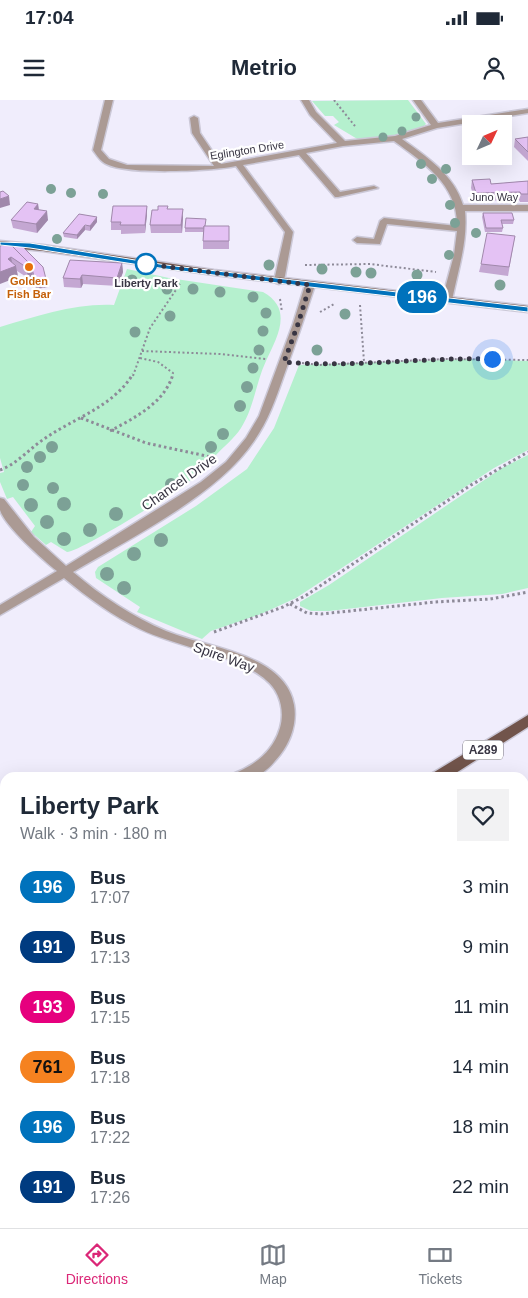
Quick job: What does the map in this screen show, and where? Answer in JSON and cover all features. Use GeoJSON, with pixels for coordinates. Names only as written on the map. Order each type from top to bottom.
{"type":"FeatureCollection","features":[{"type":"Feature","properties":{"kind":"main road"},"geometry":{"type":"LineString","coordinates":[[0,244],[30,246],[166,267],[310,285],[528,309]]}},
{"type":"Feature","properties":{"kind":"main road","name":"A289"},"geometry":{"type":"LineString","coordinates":[[446,772],[528,720]]}},
{"type":"Feature","properties":{"kind":"street","name":"Eglington Drive"},"geometry":{"type":"LineString","coordinates":[[109,100],[97,150],[106,161],[126,166],[220,167],[239,165],[343,144],[396,138],[436,126],[528,111]]}},
{"type":"Feature","properties":{"kind":"street"},"geometry":{"type":"LineString","coordinates":[[305,100],[313,113],[343,144]]}},
{"type":"Feature","properties":{"kind":"street"},"geometry":{"type":"LineString","coordinates":[[417,100],[436,126]]}},
{"type":"Feature","properties":{"kind":"street"},"geometry":{"type":"LineString","coordinates":[[194,118],[196,133],[220,167]]}},
{"type":"Feature","properties":{"kind":"street"},"geometry":{"type":"LineString","coordinates":[[396,138],[433,166],[452,190],[460,208],[461,236],[447,300]]}},
{"type":"Feature","properties":{"kind":"street"},"geometry":{"type":"LineString","coordinates":[[301,152],[338,195],[374,188]]}},
{"type":"Feature","properties":{"kind":"street"},"geometry":{"type":"LineString","coordinates":[[239,165],[289,232],[279,281]]}},
{"type":"Feature","properties":{"kind":"street","name":"Juno Way"},"geometry":{"type":"LineString","coordinates":[[460,208],[528,208]]}},
{"type":"Feature","properties":{"kind":"street"},"geometry":{"type":"LineString","coordinates":[[357,240],[377,242],[384,221],[461,229]]}},
{"type":"Feature","properties":{"kind":"street","name":"Chancel Drive"},"geometry":{"type":"LineString","coordinates":[[0,611],[173,506],[213,479],[230,464],[250,440],[260,424],[298,324],[310,285]]}},
{"type":"Feature","properties":{"kind":"street","name":"Spire Way"},"geometry":{"type":"LineString","coordinates":[[0,502],[15,524],[43,552],[99,599],[131,619],[161,634],[240,661],[271,676],[282,689],[290,704],[287,726],[280,747],[258,769],[251,772]]}},
{"type":"Feature","properties":{"kind":"path"},"geometry":{"type":"LineString","coordinates":[[334,100],[370,141]]}},
{"type":"Feature","properties":{"kind":"path"},"geometry":{"type":"LineString","coordinates":[[282,270],[292,271],[293,266],[370,264],[453,275]]}},
{"type":"Feature","properties":{"kind":"path"},"geometry":{"type":"LineString","coordinates":[[0,470],[6,468],[46,437],[111,398],[125,386],[136,371],[153,321],[184,278]]}},
{"type":"Feature","properties":{"kind":"path"},"geometry":{"type":"LineString","coordinates":[[280,299],[282,317]]}},
{"type":"Feature","properties":{"kind":"path"},"geometry":{"type":"LineString","coordinates":[[359,300],[364,362]]}},
{"type":"Feature","properties":{"kind":"path"},"geometry":{"type":"LineString","coordinates":[[142,350],[270,358],[268,365]]}},
{"type":"Feature","properties":{"kind":"path"},"geometry":{"type":"LineString","coordinates":[[110,431],[151,404],[164,392],[171,382],[173,373],[169,369],[162,364],[140,358]]}},
{"type":"Feature","properties":{"kind":"path"},"geometry":{"type":"LineString","coordinates":[[284,362],[319,365],[474,358],[528,360]]}},
{"type":"Feature","properties":{"kind":"path"},"geometry":{"type":"LineString","coordinates":[[80,418],[110,431],[149,444],[212,457],[230,464]]}},
{"type":"Feature","properties":{"kind":"path"},"geometry":{"type":"LineString","coordinates":[[199,647],[216,631],[290,604],[359,561],[490,473],[528,452]]}},
{"type":"Feature","properties":{"kind":"path"},"geometry":{"type":"LineString","coordinates":[[290,604],[307,612],[320,614],[435,602],[490,599],[528,592]]}},
{"type":"Feature","properties":{"kind":"green space"},"geometry":{"type":"Polygon","coordinates":[[[408,100],[426,124],[424,126],[392,137],[359,140],[334,125],[339,122],[333,116],[325,116],[312,101],[408,100]]]}},
{"type":"Feature","properties":{"kind":"green space","name":"Liberty Park"},"geometry":{"type":"Polygon","coordinates":[[[127,269],[169,278],[263,292],[278,307],[280,324],[252,404],[241,428],[235,436],[191,480],[133,517],[76,549],[67,552],[51,542],[46,545],[31,532],[35,526],[13,497],[7,499],[0,482],[0,473],[4,472],[0,458],[0,327],[71,308],[114,305],[127,269]]]}},
{"type":"Feature","properties":{"kind":"green space"},"geometry":{"type":"Polygon","coordinates":[[[475,359],[528,361],[528,450],[494,468],[296,598],[261,614],[211,631],[202,639],[137,612],[140,607],[96,578],[95,572],[98,567],[196,506],[247,469],[274,428],[299,365],[475,359]]]}},
{"type":"Feature","properties":{"kind":"green space"},"geometry":{"type":"Polygon","coordinates":[[[528,455],[528,588],[502,594],[442,598],[329,611],[311,611],[300,606],[300,602],[329,585],[502,468],[528,455]]]}},
{"type":"Feature","properties":{"kind":"building"},"geometry":{"type":"Polygon","coordinates":[[[528,137],[528,152],[515,139],[528,137]]]}},
{"type":"Feature","properties":{"kind":"building"},"geometry":{"type":"Polygon","coordinates":[[[490,179],[491,184],[528,181],[528,194],[521,194],[520,192],[476,193],[472,180],[490,179]]]}},
{"type":"Feature","properties":{"kind":"building"},"geometry":{"type":"Polygon","coordinates":[[[3,191],[9,196],[0,199],[0,192],[3,191]]]}},
{"type":"Feature","properties":{"kind":"building"},"geometry":{"type":"Polygon","coordinates":[[[27,202],[38,204],[34,209],[47,211],[36,224],[11,220],[27,202]]]}},
{"type":"Feature","properties":{"kind":"building"},"geometry":{"type":"Polygon","coordinates":[[[113,206],[147,206],[145,225],[120,225],[121,222],[111,222],[113,206]]]}},
{"type":"Feature","properties":{"kind":"building"},"geometry":{"type":"Polygon","coordinates":[[[158,206],[168,206],[167,209],[183,209],[181,225],[150,225],[152,210],[158,210],[158,206]]]}},
{"type":"Feature","properties":{"kind":"building"},"geometry":{"type":"Polygon","coordinates":[[[483,213],[512,213],[514,220],[501,220],[503,228],[486,228],[483,213]]]}},
{"type":"Feature","properties":{"kind":"building"},"geometry":{"type":"Polygon","coordinates":[[[79,214],[97,217],[90,226],[85,225],[77,235],[63,233],[79,214]]]}},
{"type":"Feature","properties":{"kind":"building"},"geometry":{"type":"Polygon","coordinates":[[[186,218],[206,219],[205,226],[204,228],[185,228],[186,218]]]}},
{"type":"Feature","properties":{"kind":"building"},"geometry":{"type":"Polygon","coordinates":[[[204,226],[229,226],[229,241],[203,241],[204,226]]]}},
{"type":"Feature","properties":{"kind":"building"},"geometry":{"type":"Polygon","coordinates":[[[487,233],[515,236],[509,267],[481,264],[487,233]]]}},
{"type":"Feature","properties":{"kind":"building"},"geometry":{"type":"Polygon","coordinates":[[[10,243],[31,265],[26,267],[11,257],[8,259],[16,266],[0,272],[0,246],[10,243]]]}},
{"type":"Feature","properties":{"kind":"building"},"geometry":{"type":"Polygon","coordinates":[[[19,243],[43,267],[46,279],[35,280],[31,265],[12,246],[19,243]]]}},
{"type":"Feature","properties":{"kind":"building"},"geometry":{"type":"Polygon","coordinates":[[[70,260],[122,263],[117,278],[82,275],[80,279],[63,278],[70,260]]]}},
{"type":"Feature","properties":{"kind":"bus line","name":"196"},"geometry":{"type":"LineString","coordinates":[[0,244],[30,246],[166,267],[310,285],[528,309]]}},
{"type":"Feature","properties":{"kind":"place","name":"Liberty Park"},"geometry":{"type":"Point","coordinates":[146,264]}},
{"type":"Feature","properties":{"kind":"place","name":"Golden Fish Bar"},"geometry":{"type":"Point","coordinates":[29,267]}},
{"type":"Feature","properties":{"kind":"route"},"geometry":{"type":"LineString","coordinates":[[146,264],[310,285],[284,362],[319,365],[444,359],[492,359]]}}]}
